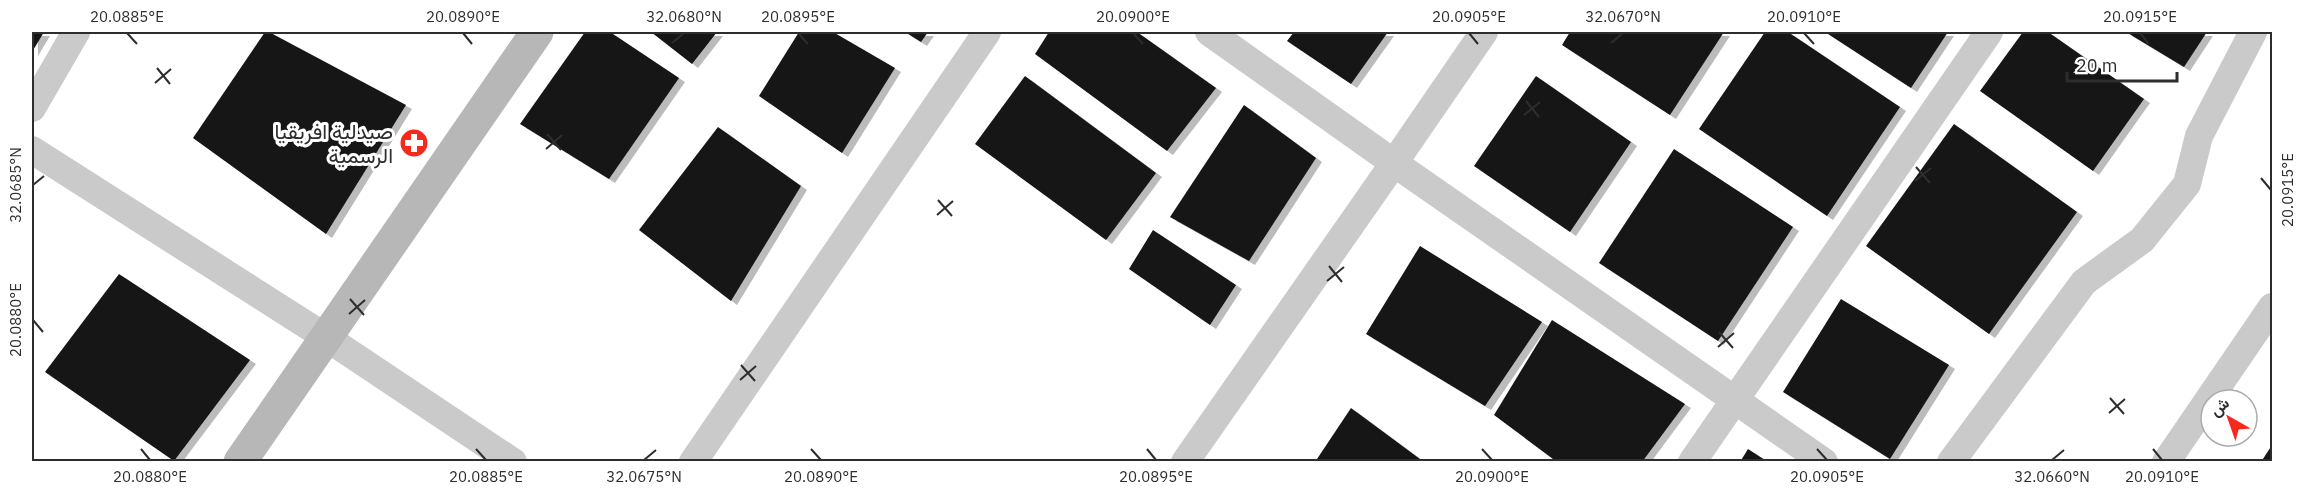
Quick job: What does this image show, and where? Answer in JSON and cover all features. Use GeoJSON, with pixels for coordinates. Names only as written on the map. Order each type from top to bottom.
{"type":"FeatureCollection","features":[{"type":"Feature","properties":{"kind":"main road"},"geometry":{"type":"LineString","coordinates":[[240,462],[537,32]]}},
{"type":"Feature","properties":{"kind":"street"},"geometry":{"type":"LineString","coordinates":[[32,108],[76,32]]}},
{"type":"Feature","properties":{"kind":"street"},"geometry":{"type":"LineString","coordinates":[[693,462],[987,32]]}},
{"type":"Feature","properties":{"kind":"street"},"geometry":{"type":"LineString","coordinates":[[1209,32],[1824,462]]}},
{"type":"Feature","properties":{"kind":"street"},"geometry":{"type":"LineString","coordinates":[[1185,462],[1484,32]]}},
{"type":"Feature","properties":{"kind":"street"},"geometry":{"type":"LineString","coordinates":[[1692,462],[1989,32]]}},
{"type":"Feature","properties":{"kind":"street"},"geometry":{"type":"LineString","coordinates":[[1951,462],[2084,282],[2142,240],[2187,183],[2199,136],[2253,32]]}},
{"type":"Feature","properties":{"kind":"street"},"geometry":{"type":"LineString","coordinates":[[32,150],[327,339],[513,462]]}},
{"type":"Feature","properties":{"kind":"street"},"geometry":{"type":"LineString","coordinates":[[2166,462],[2272,307]]}},
{"type":"Feature","properties":{"kind":"building"},"geometry":{"type":"Polygon","coordinates":[[[32,32],[44,32],[32,52],[32,32]]]}},
{"type":"Feature","properties":{"kind":"building"},"geometry":{"type":"Polygon","coordinates":[[[265,32],[269,32],[406,105],[326,234],[193,138],[265,32]]]}},
{"type":"Feature","properties":{"kind":"building"},"geometry":{"type":"Polygon","coordinates":[[[585,32],[610,32],[679,78],[609,179],[520,124],[585,32]]]}},
{"type":"Feature","properties":{"kind":"building"},"geometry":{"type":"Polygon","coordinates":[[[651,32],[717,32],[692,64],[651,32]]]}},
{"type":"Feature","properties":{"kind":"building"},"geometry":{"type":"Polygon","coordinates":[[[799,32],[833,32],[895,68],[842,153],[759,96],[799,32]]]}},
{"type":"Feature","properties":{"kind":"building"},"geometry":{"type":"Polygon","coordinates":[[[905,32],[928,32],[921,42],[905,32]]]}},
{"type":"Feature","properties":{"kind":"building"},"geometry":{"type":"Polygon","coordinates":[[[1049,32],[1137,32],[1216,88],[1167,151],[1035,54],[1049,32]]]}},
{"type":"Feature","properties":{"kind":"building"},"geometry":{"type":"Polygon","coordinates":[[[1294,32],[1388,32],[1351,84],[1287,41],[1294,32]]]}},
{"type":"Feature","properties":{"kind":"building"},"geometry":{"type":"Polygon","coordinates":[[[1570,32],[1724,32],[1670,115],[1562,45],[1570,32]]]}},
{"type":"Feature","properties":{"kind":"building"},"geometry":{"type":"Polygon","coordinates":[[[1765,32],[1788,32],[1900,107],[1827,216],[1699,129],[1765,32]]]}},
{"type":"Feature","properties":{"kind":"building"},"geometry":{"type":"Polygon","coordinates":[[[1825,32],[1948,32],[1911,88],[1825,32]]]}},
{"type":"Feature","properties":{"kind":"building"},"geometry":{"type":"Polygon","coordinates":[[[2023,32],[2048,32],[2144,99],[2093,171],[1980,91],[2023,32]]]}},
{"type":"Feature","properties":{"kind":"building"},"geometry":{"type":"Polygon","coordinates":[[[2126,32],[2207,32],[2184,67],[2126,32]]]}},
{"type":"Feature","properties":{"kind":"building"},"geometry":{"type":"Polygon","coordinates":[[[1025,76],[1156,173],[1106,240],[975,144],[1025,76]]]}},
{"type":"Feature","properties":{"kind":"building"},"geometry":{"type":"Polygon","coordinates":[[[1536,76],[1631,142],[1570,232],[1474,166],[1536,76]]]}},
{"type":"Feature","properties":{"kind":"building"},"geometry":{"type":"Polygon","coordinates":[[[1244,105],[1316,158],[1249,261],[1170,217],[1244,105]]]}},
{"type":"Feature","properties":{"kind":"building"},"geometry":{"type":"Polygon","coordinates":[[[1954,124],[2077,212],[1989,334],[1866,246],[1954,124]]]}},
{"type":"Feature","properties":{"kind":"building"},"geometry":{"type":"Polygon","coordinates":[[[718,127],[801,186],[731,301],[639,230],[718,127]]]}},
{"type":"Feature","properties":{"kind":"building"},"geometry":{"type":"Polygon","coordinates":[[[1674,149],[1793,227],[1718,341],[1599,263],[1674,149]]]}},
{"type":"Feature","properties":{"kind":"building"},"geometry":{"type":"Polygon","coordinates":[[[1153,230],[1236,285],[1210,325],[1129,269],[1153,230]]]}},
{"type":"Feature","properties":{"kind":"building"},"geometry":{"type":"Polygon","coordinates":[[[1420,246],[1542,322],[1485,406],[1366,334],[1420,246]]]}},
{"type":"Feature","properties":{"kind":"building"},"geometry":{"type":"Polygon","coordinates":[[[119,274],[250,360],[174,461],[45,372],[119,274]]]}},
{"type":"Feature","properties":{"kind":"building"},"geometry":{"type":"Polygon","coordinates":[[[1841,299],[1949,365],[1890,459],[1783,392],[1841,299]]]}},
{"type":"Feature","properties":{"kind":"building"},"geometry":{"type":"Polygon","coordinates":[[[1552,320],[1685,404],[1642,462],[1557,462],[1494,415],[1552,320]]]}},
{"type":"Feature","properties":{"kind":"building"},"geometry":{"type":"Polygon","coordinates":[[[1351,408],[1424,462],[1315,462],[1351,408]]]}},
{"type":"Feature","properties":{"kind":"building"},"geometry":{"type":"Polygon","coordinates":[[[2272,445],[2272,462],[2261,462],[2272,445]]]}},
{"type":"Feature","properties":{"kind":"building"},"geometry":{"type":"Polygon","coordinates":[[[1748,449],[1768,462],[1740,462],[1748,449]]]}},
{"type":"Feature","properties":{"kind":"place","name":"صيدلية افريقيا الرسمية"},"geometry":{"type":"Point","coordinates":[414,143]}}]}
